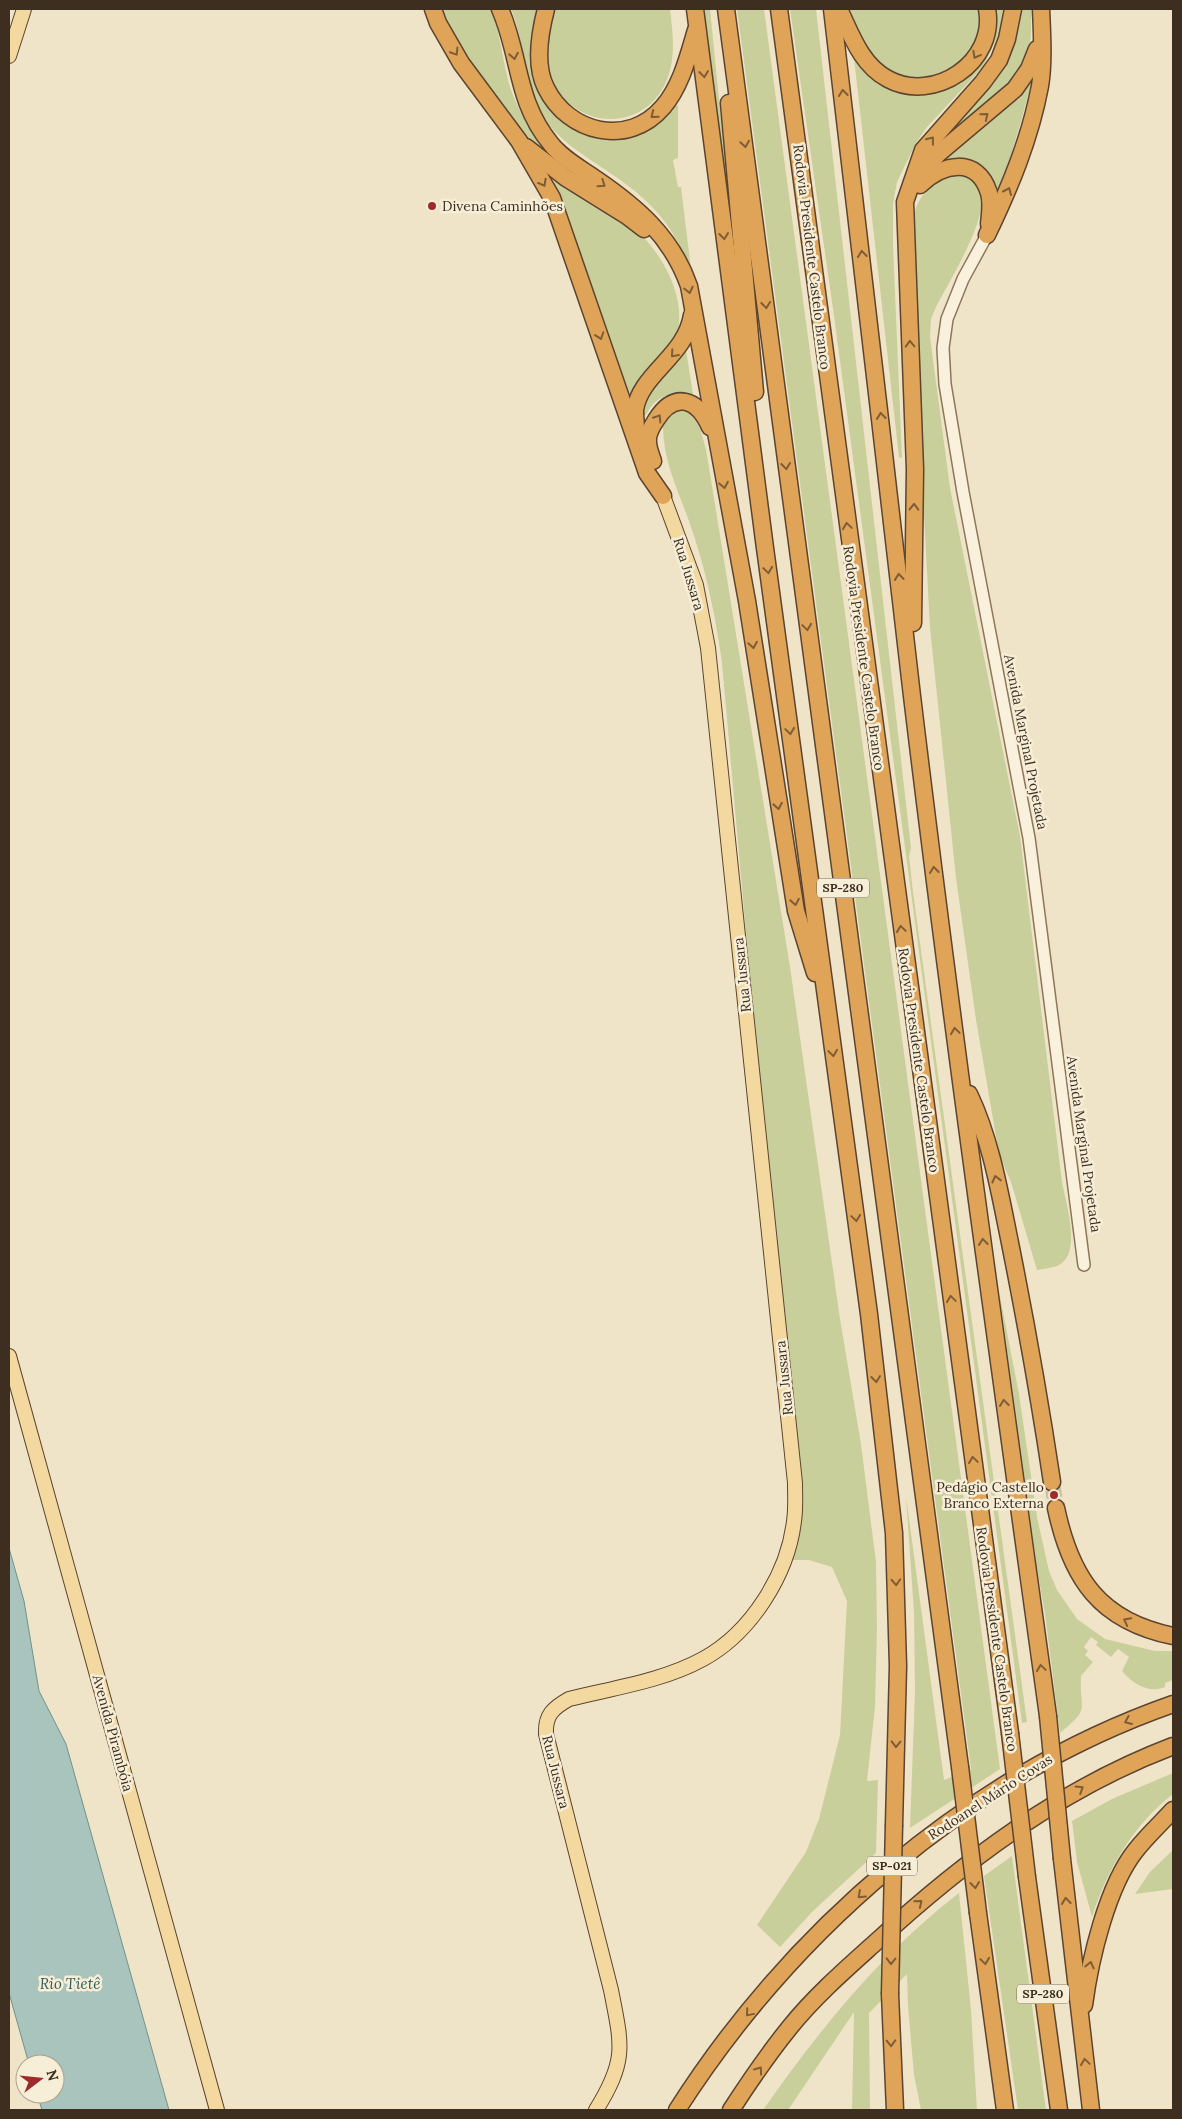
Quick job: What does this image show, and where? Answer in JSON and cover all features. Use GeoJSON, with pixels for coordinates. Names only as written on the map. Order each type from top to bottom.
{"type":"FeatureCollection","features":[{"type":"Feature","properties":{"kind":"highway"},"geometry":{"type":"LineString","coordinates":[[433,9],[438,23],[461,63],[519,141],[552,198],[647,472],[663,496]]}},
{"type":"Feature","properties":{"kind":"highway"},"geometry":{"type":"LineString","coordinates":[[500,9],[508,29],[524,95],[538,127],[552,145],[570,162],[624,198],[644,214],[661,235],[683,270],[693,310],[715,438],[747,602],[796,911],[807,952],[827,1005]]}},
{"type":"Feature","properties":{"kind":"highway"},"geometry":{"type":"LineString","coordinates":[[546,9],[542,26],[540,57],[540,72],[545,88],[566,116],[580,125],[597,130],[617,130],[636,126],[662,108],[683,73],[698,26]]}},
{"type":"Feature","properties":{"kind":"highway"},"geometry":{"type":"LineString","coordinates":[[695,9],[765,548],[869,1314],[894,1533],[898,1666],[890,1994],[895,2110]]}},
{"type":"Feature","properties":{"kind":"highway","name":"SP-280"},"geometry":{"type":"LineString","coordinates":[[726,9],[1005,2110]]}},
{"type":"Feature","properties":{"kind":"highway","name":"Rodovia Presidente Castelo Branco"},"geometry":{"type":"LineString","coordinates":[[779,9],[1059,2110]]}},
{"type":"Feature","properties":{"kind":"highway"},"geometry":{"type":"LineString","coordinates":[[832,9],[875,357],[912,695],[1012,1464],[1048,1716],[1080,2030],[1091,2110]]}},
{"type":"Feature","properties":{"kind":"highway"},"geometry":{"type":"LineString","coordinates":[[839,9],[852,39],[862,56],[887,79],[915,87],[930,86],[948,80],[970,64],[977,55],[987,27],[987,9]]}},
{"type":"Feature","properties":{"kind":"highway"},"geometry":{"type":"LineString","coordinates":[[912,695],[914,469],[906,202],[923,150],[983,82],[999,60],[1007,39],[1013,9]]}},
{"type":"Feature","properties":{"kind":"highway"},"geometry":{"type":"LineString","coordinates":[[988,235],[1010,188],[1030,125],[1040,84],[1041,9]]}},
{"type":"Feature","properties":{"kind":"highway"},"geometry":{"type":"LineString","coordinates":[[911,184],[938,154],[1003,100],[1019,84],[1029,69],[1041,39]]}},
{"type":"Feature","properties":{"kind":"highway"},"geometry":{"type":"LineString","coordinates":[[733,68],[729,89],[730,122],[766,503],[765,548]]}},
{"type":"Feature","properties":{"kind":"highway"},"geometry":{"type":"LineString","coordinates":[[519,141],[566,178],[641,226],[683,270]]}},
{"type":"Feature","properties":{"kind":"highway"},"geometry":{"type":"LineString","coordinates":[[906,202],[934,173],[946,168],[964,167],[978,176],[989,193],[988,235]]}},
{"type":"Feature","properties":{"kind":"highway"},"geometry":{"type":"LineString","coordinates":[[636,442],[636,410],[641,395],[651,379],[680,347],[690,327],[693,310]]}},
{"type":"Feature","properties":{"kind":"highway"},"geometry":{"type":"LineString","coordinates":[[663,496],[647,441],[652,427],[663,410],[677,401],[682,400],[692,404],[699,408],[707,419],[715,438]]}},
{"type":"Feature","properties":{"kind":"highway"},"geometry":{"type":"LineString","coordinates":[[961,1080],[982,1127],[1002,1204],[1028,1329],[1052,1482]]}},
{"type":"Feature","properties":{"kind":"highway"},"geometry":{"type":"LineString","coordinates":[[1056,1508],[1068,1553],[1086,1586],[1097,1599],[1124,1620],[1140,1628],[1173,1636]]}},
{"type":"Feature","properties":{"kind":"highway","name":"Rodoanel Mário Covas"},"geometry":{"type":"LineString","coordinates":[[677,2110],[724,2043],[802,1952],[863,1892],[921,1841],[1036,1766],[1091,1737],[1173,1704]]}},
{"type":"Feature","properties":{"kind":"highway"},"geometry":{"type":"LineString","coordinates":[[731,2110],[790,2027],[828,1986],[919,1902],[1001,1838],[1087,1784],[1142,1758],[1173,1746]]}},
{"type":"Feature","properties":{"kind":"highway"},"geometry":{"type":"LineString","coordinates":[[1080,2030],[1089,1965],[1112,1894],[1135,1851],[1173,1810]]}},
{"type":"Feature","properties":{"kind":"main road"},"geometry":{"type":"LineString","coordinates":[[9,56],[24,9]]}},
{"type":"Feature","properties":{"kind":"main road","name":"Rua Jussara"},"geometry":{"type":"LineString","coordinates":[[596,2110],[611,2085],[618,2068],[620,2047],[618,2025],[611,1990],[546,1734],[548,1716],[554,1708],[569,1700],[684,1667],[703,1659],[722,1646],[739,1631],[767,1596],[788,1552],[794,1520],[795,1483],[708,648],[696,585],[663,496]]}},
{"type":"Feature","properties":{"kind":"main road","name":"Avenida Pirambóia"},"geometry":{"type":"LineString","coordinates":[[9,1356],[217,2110]]}},
{"type":"Feature","properties":{"kind":"street","name":"Avenida Marginal Projetada"},"geometry":{"type":"LineString","coordinates":[[988,235],[963,279],[948,319],[943,348],[945,384],[963,492],[1029,838],[1084,1265]]}},
{"type":"Feature","properties":{"kind":"green space"},"geometry":{"type":"Polygon","coordinates":[[[440,9],[491,9],[499,35],[512,94],[524,118],[540,139],[570,167],[537,149],[521,130],[457,44],[440,9]]]}},
{"type":"Feature","properties":{"kind":"green space"},"geometry":{"type":"Polygon","coordinates":[[[511,9],[538,9],[538,82],[602,136],[673,104],[678,106],[678,158],[673,160],[678,187],[681,187],[692,277],[678,242],[659,214],[620,180],[574,148],[548,124],[540,111],[529,82],[520,38],[511,9]]]}},
{"type":"Feature","properties":{"kind":"green space"},"geometry":{"type":"Polygon","coordinates":[[[552,9],[670,9],[673,51],[671,66],[662,90],[647,107],[628,116],[608,119],[588,115],[569,103],[555,85],[547,61],[546,42],[552,9]]]}},
{"type":"Feature","properties":{"kind":"green space"},"geometry":{"type":"Polygon","coordinates":[[[701,9],[710,9],[734,249],[701,9]]]}},
{"type":"Feature","properties":{"kind":"green space"},"geometry":{"type":"Polygon","coordinates":[[[737,9],[764,9],[1000,1769],[910,1828],[915,1691],[914,1613],[906,1496],[944,1780],[971,1769],[737,9]]]}},
{"type":"Feature","properties":{"kind":"green space"},"geometry":{"type":"Polygon","coordinates":[[[790,9],[816,9],[911,848],[909,856],[913,892],[1027,1722],[1022,1723],[834,316],[790,9]]]}},
{"type":"Feature","properties":{"kind":"green space"},"geometry":{"type":"Polygon","coordinates":[[[849,9],[980,9],[978,37],[968,56],[956,67],[937,76],[906,79],[888,72],[875,61],[857,34],[849,9]]]}},
{"type":"Feature","properties":{"kind":"green space"},"geometry":{"type":"Polygon","coordinates":[[[992,9],[1003,9],[999,34],[983,67],[927,127],[916,143],[897,182],[893,204],[893,245],[902,458],[899,457],[854,58],[871,74],[893,86],[967,73],[992,9]]]}},
{"type":"Feature","properties":{"kind":"green space"},"geometry":{"type":"Polygon","coordinates":[[[1017,9],[1031,9],[1030,44],[1028,55],[1022,68],[1014,80],[991,102],[942,138],[986,84],[1017,9]]]}},
{"type":"Feature","properties":{"kind":"green space"},"geometry":{"type":"Polygon","coordinates":[[[1034,75],[1001,191],[998,192],[959,159],[941,160],[1034,75]]]}},
{"type":"Feature","properties":{"kind":"green space"},"geometry":{"type":"Polygon","coordinates":[[[957,171],[974,177],[982,193],[981,207],[978,221],[965,252],[931,319],[930,337],[950,488],[1020,836],[1062,1182],[1071,1228],[1069,1252],[1065,1260],[1057,1266],[1037,1270],[1011,1182],[999,1154],[976,1020],[956,878],[930,628],[909,232],[918,202],[930,186],[947,174],[957,171]]]}},
{"type":"Feature","properties":{"kind":"green space"},"geometry":{"type":"Polygon","coordinates":[[[555,181],[565,185],[593,206],[624,221],[636,231],[659,256],[674,287],[678,303],[679,320],[675,341],[642,375],[630,394],[553,185],[555,181]]]}},
{"type":"Feature","properties":{"kind":"green space"},"geometry":{"type":"Polygon","coordinates":[[[686,350],[693,394],[672,393],[654,403],[646,415],[642,414],[646,396],[686,350]]]}},
{"type":"Feature","properties":{"kind":"green space"},"geometry":{"type":"Polygon","coordinates":[[[679,409],[686,411],[695,419],[701,430],[706,449],[790,967],[840,1319],[861,1444],[876,1562],[875,1707],[867,1781],[878,1780],[876,1853],[812,1912],[780,1947],[757,1925],[806,1852],[819,1819],[840,1735],[847,1601],[832,1567],[809,1560],[789,1560],[802,1484],[749,967],[722,663],[703,565],[674,481],[666,454],[663,427],[660,426],[664,417],[679,409]]]}},
{"type":"Feature","properties":{"kind":"green space"},"geometry":{"type":"Polygon","coordinates":[[[999,1291],[1019,1394],[1037,1517],[1049,1571],[1057,1590],[1077,1619],[1105,1639],[1155,1651],[1173,1651],[1173,1680],[1165,1683],[1165,1687],[1159,1689],[1147,1688],[1136,1684],[1122,1671],[1129,1657],[1118,1649],[1111,1657],[1096,1645],[1098,1642],[1091,1637],[1084,1647],[1088,1651],[1085,1655],[1093,1662],[1081,1676],[1082,1708],[1070,1725],[1060,1733],[1045,1614],[999,1291]]]}},
{"type":"Feature","properties":{"kind":"green space"},"geometry":{"type":"Polygon","coordinates":[[[1173,1773],[1173,1794],[1146,1820],[1123,1850],[1105,1882],[1092,1917],[1077,1862],[1072,1821],[1112,1799],[1173,1773]]]}},
{"type":"Feature","properties":{"kind":"green space"},"geometry":{"type":"Polygon","coordinates":[[[1173,1850],[1173,1889],[1135,1894],[1150,1872],[1173,1850]]]}},
{"type":"Feature","properties":{"kind":"green space"},"geometry":{"type":"Polygon","coordinates":[[[1012,1856],[1046,2110],[1018,2110],[984,1876],[1012,1856]]]}},
{"type":"Feature","properties":{"kind":"green space"},"geometry":{"type":"Polygon","coordinates":[[[959,1893],[971,2010],[977,2110],[921,2110],[914,2075],[907,1974],[869,2013],[870,2110],[852,2110],[854,2012],[788,2110],[763,2110],[829,2022],[877,1967],[930,1916],[959,1893]]]}},
{"type":"Feature","properties":{"kind":"water","name":"Rio Tietê"},"geometry":{"type":"Polygon","coordinates":[[[9,1548],[24,1601],[39,1691],[66,1744],[169,2110],[42,2110],[40,2104],[65,2104],[65,2054],[26,2054],[9,1993],[9,1548]]]}},
{"type":"Feature","properties":{"kind":"tunnel"},"geometry":{"type":"LineString","coordinates":[[1052,1482],[1056,1508]]}},
{"type":"Feature","properties":{"kind":"place","name":"Divena Caminhões"},"geometry":{"type":"Point","coordinates":[432,206]}},
{"type":"Feature","properties":{"kind":"place","name":"Pedágio Castello Branco Externa"},"geometry":{"type":"Point","coordinates":[1054,1495]}}]}
